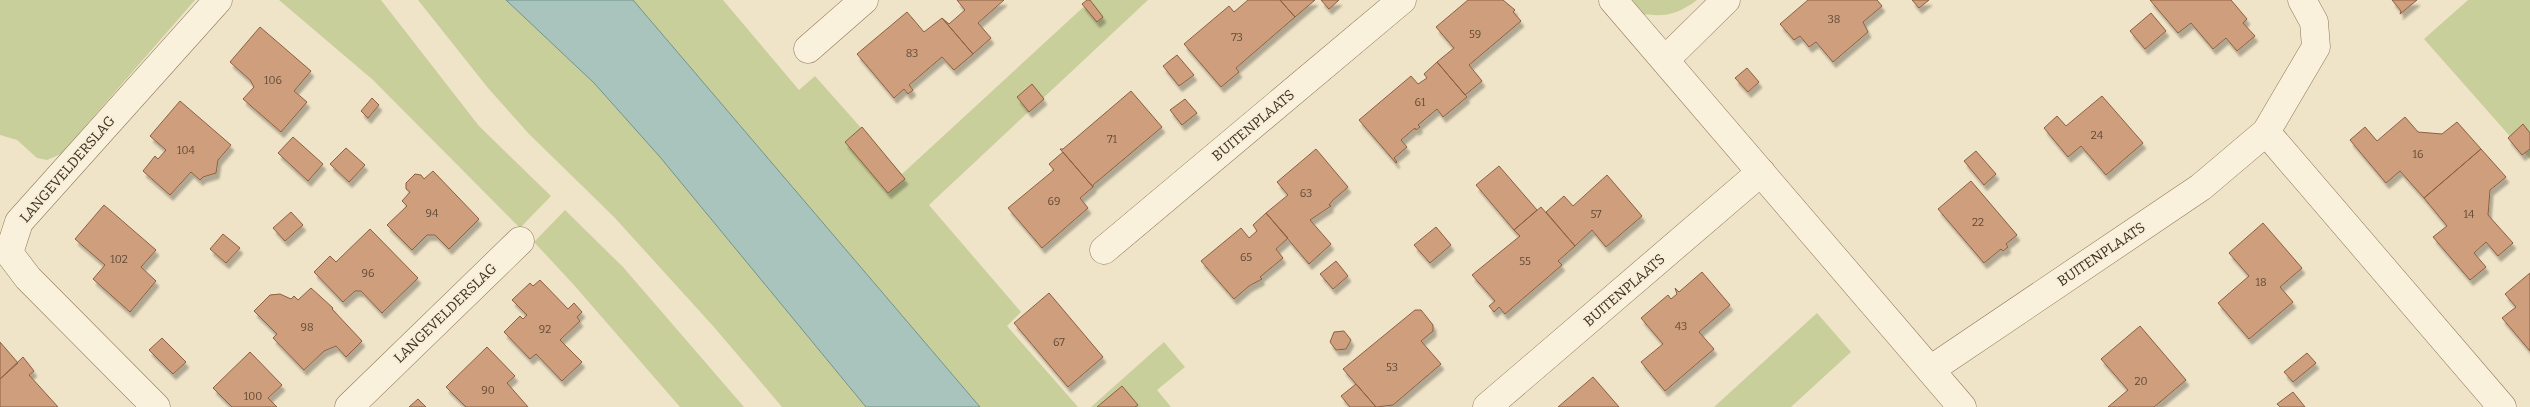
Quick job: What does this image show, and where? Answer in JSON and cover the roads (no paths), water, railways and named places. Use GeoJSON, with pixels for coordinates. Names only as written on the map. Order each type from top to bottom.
{"type":"FeatureCollection","features":[{"type":"Feature","properties":{"kind":"street","name":"LANGEVELDERSLAG"},"geometry":{"type":"LineString","coordinates":[[156,407],[28,278],[8,253],[19,222],[218,0]]}},
{"type":"Feature","properties":{"kind":"street"},"geometry":{"type":"LineString","coordinates":[[808,49],[864,0]]}},
{"type":"Feature","properties":{"kind":"street","name":"BUITENPLAATS"},"geometry":{"type":"LineString","coordinates":[[1104,250],[1402,0]]}},
{"type":"Feature","properties":{"kind":"street"},"geometry":{"type":"LineString","coordinates":[[1614,0],[1962,407]]}},
{"type":"Feature","properties":{"kind":"street"},"geometry":{"type":"LineString","coordinates":[[1665,60],[1726,0]]}},
{"type":"Feature","properties":{"kind":"street","name":"BUITENPLAATS"},"geometry":{"type":"LineString","coordinates":[[1930,370],[2201,187],[2266,132],[2316,47],[2314,22],[2302,0]]}},
{"type":"Feature","properties":{"kind":"street"},"geometry":{"type":"LineString","coordinates":[[2266,132],[2502,407]]}},
{"type":"Feature","properties":{"kind":"street","name":"BUITENPLAATS"},"geometry":{"type":"LineString","coordinates":[[1487,407],[1761,172]]}},
{"type":"Feature","properties":{"kind":"street","name":"LANGEVELDERSLAG"},"geometry":{"type":"LineString","coordinates":[[348,407],[520,241]]}},
{"type":"Feature","properties":{"kind":"water"},"geometry":{"type":"Polygon","coordinates":[[[506,0],[633,0],[980,407],[866,407],[660,157],[594,83],[506,0]]]}}]}
